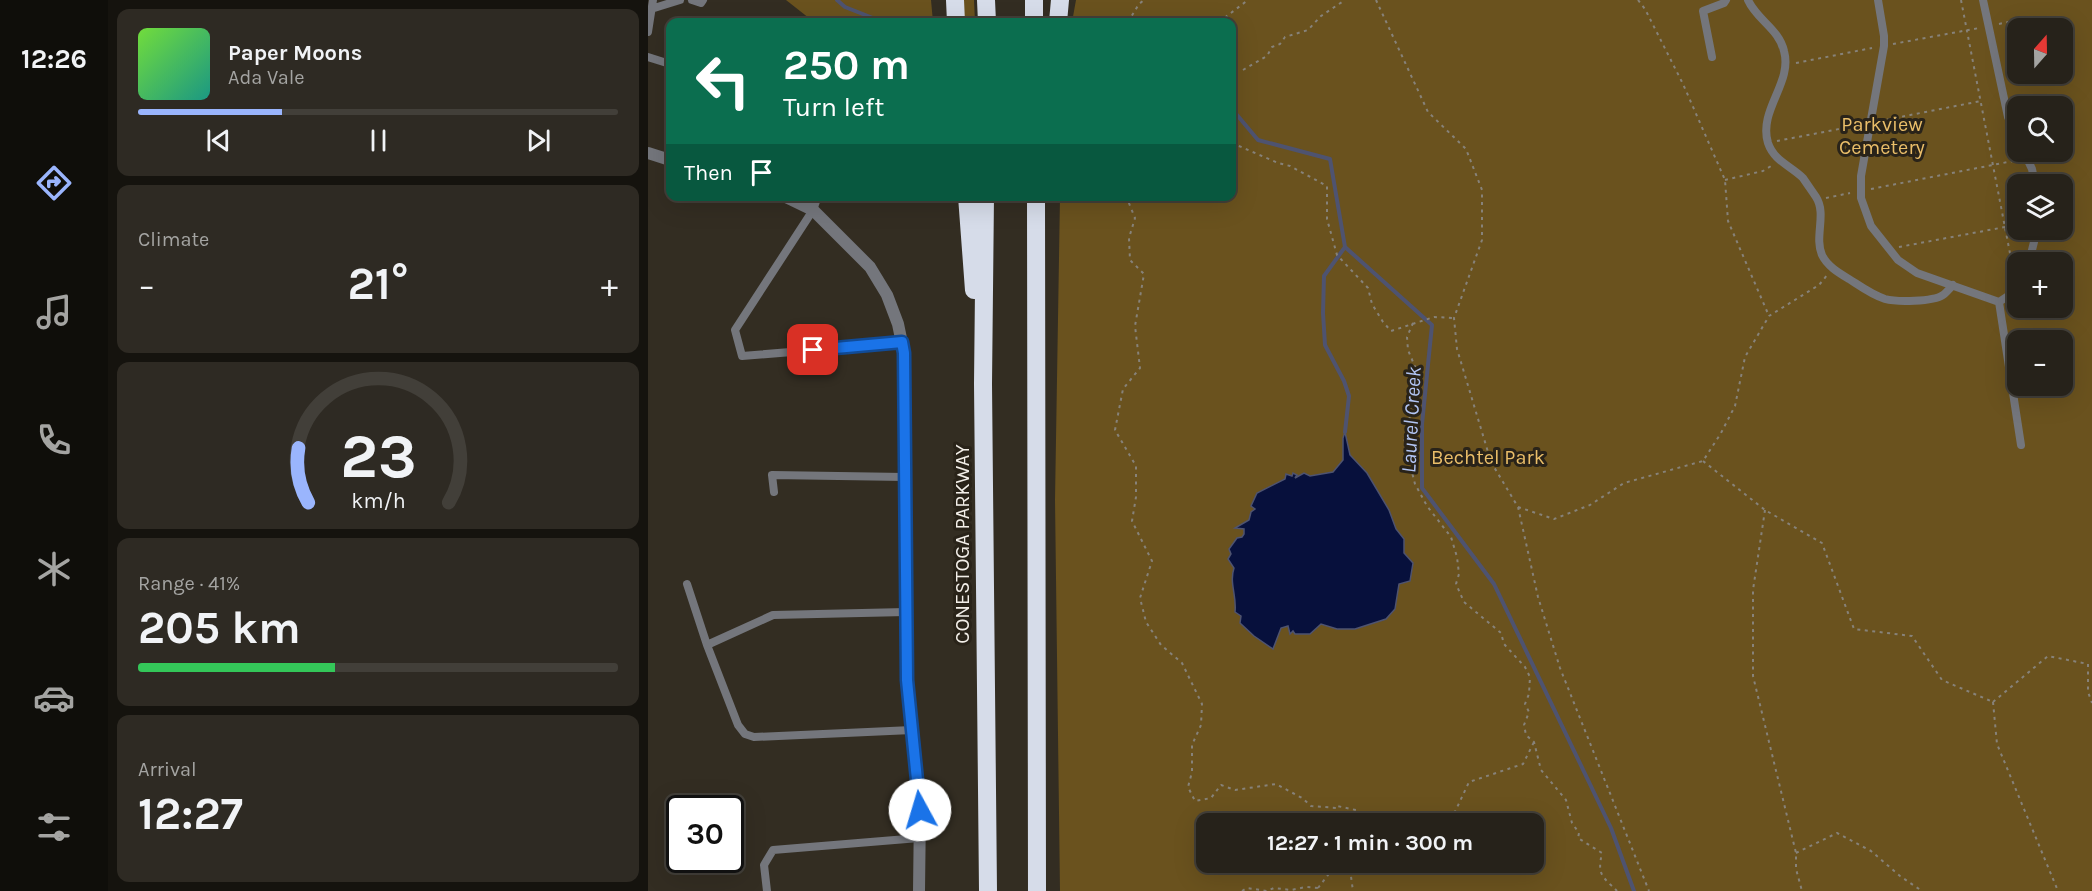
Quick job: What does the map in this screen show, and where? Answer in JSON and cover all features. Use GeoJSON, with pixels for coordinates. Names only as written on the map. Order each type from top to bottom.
{"type":"FeatureCollection","features":[{"type":"Feature","properties":{"kind":"highway"},"geometry":{"type":"LineString","coordinates":[[955,0],[956,18]]}},
{"type":"Feature","properties":{"kind":"highway"},"geometry":{"type":"LineString","coordinates":[[986,0],[987,18]]}},
{"type":"Feature","properties":{"kind":"highway"},"geometry":{"type":"LineString","coordinates":[[1034,0],[1034,18]]}},
{"type":"Feature","properties":{"kind":"highway"},"geometry":{"type":"LineString","coordinates":[[1058,18],[1060,0]]}},
{"type":"Feature","properties":{"kind":"highway"},"geometry":{"type":"LineString","coordinates":[[967,201],[983,384]]}},
{"type":"Feature","properties":{"kind":"highway","name":"CONESTOGA PARKWAY"},"geometry":{"type":"LineString","coordinates":[[985,201],[983,384],[988,891]]}},
{"type":"Feature","properties":{"kind":"highway"},"geometry":{"type":"LineString","coordinates":[[1036,201],[1037,891]]}},
{"type":"Feature","properties":{"kind":"highway"},"geometry":{"type":"LineString","coordinates":[[1037,282],[1044,201]]}},
{"type":"Feature","properties":{"kind":"street"},"geometry":{"type":"LineString","coordinates":[[648,153],[666,158]]}},
{"type":"Feature","properties":{"kind":"street"},"geometry":{"type":"LineString","coordinates":[[794,201],[813,210],[870,267],[887,296],[898,324],[904,353],[907,680],[920,810],[919,891]]}},
{"type":"Feature","properties":{"kind":"lane"},"geometry":{"type":"LineString","coordinates":[[648,32],[652,4],[680,0]]}},
{"type":"Feature","properties":{"kind":"lane"},"geometry":{"type":"LineString","coordinates":[[692,0],[701,3],[703,0]]}},
{"type":"Feature","properties":{"kind":"lane"},"geometry":{"type":"LineString","coordinates":[[1712,57],[1703,11],[1724,3],[1726,0]]}},
{"type":"Feature","properties":{"kind":"lane"},"geometry":{"type":"LineString","coordinates":[[1748,0],[1760,18],[1775,31],[1784,50],[1786,64],[1768,114],[1768,143],[1778,160],[1802,177],[1818,199],[1822,256],[1832,268],[1871,293],[1885,299],[1911,302],[1942,296],[1953,285]]}},
{"type":"Feature","properties":{"kind":"lane"},"geometry":{"type":"LineString","coordinates":[[1878,0],[1884,46],[1861,176],[1862,198],[1871,226],[1898,260],[1917,273],[1999,302]]}},
{"type":"Feature","properties":{"kind":"lane"},"geometry":{"type":"LineString","coordinates":[[1983,0],[2007,112]]}},
{"type":"Feature","properties":{"kind":"lane"},"geometry":{"type":"LineString","coordinates":[[648,57],[666,63]]}},
{"type":"Feature","properties":{"kind":"lane"},"geometry":{"type":"LineString","coordinates":[[816,201],[813,210],[735,330],[742,356],[902,342]]}},
{"type":"Feature","properties":{"kind":"lane"},"geometry":{"type":"LineString","coordinates":[[1999,302],[2007,297]]}},
{"type":"Feature","properties":{"kind":"lane"},"geometry":{"type":"LineString","coordinates":[[1999,302],[2020,445]]}},
{"type":"Feature","properties":{"kind":"lane"},"geometry":{"type":"LineString","coordinates":[[774,492],[772,475],[905,477]]}},
{"type":"Feature","properties":{"kind":"lane"},"geometry":{"type":"LineString","coordinates":[[687,584],[706,645],[738,725],[745,734],[754,737],[912,730]]}},
{"type":"Feature","properties":{"kind":"lane"},"geometry":{"type":"LineString","coordinates":[[706,645],[773,615],[906,612]]}},
{"type":"Feature","properties":{"kind":"lane"},"geometry":{"type":"LineString","coordinates":[[767,891],[764,865],[773,850],[919,838]]}},
{"type":"Feature","properties":{"kind":"path"},"geometry":{"type":"LineString","coordinates":[[1130,18],[1144,0]]}},
{"type":"Feature","properties":{"kind":"path"},"geometry":{"type":"LineString","coordinates":[[1224,18],[1248,0]]}},
{"type":"Feature","properties":{"kind":"path"},"geometry":{"type":"LineString","coordinates":[[1243,70],[1267,56],[1272,47],[1280,44],[1285,37],[1308,30],[1322,16],[1345,0]]}},
{"type":"Feature","properties":{"kind":"path"},"geometry":{"type":"LineString","coordinates":[[1376,0],[1428,112],[1466,148],[1482,190],[1482,240],[1454,318],[1457,349],[1491,462],[1518,507],[1538,597],[1560,668],[1649,891]]}},
{"type":"Feature","properties":{"kind":"path"},"geometry":{"type":"LineString","coordinates":[[1638,0],[1645,9],[1683,84],[1725,180],[1728,221],[1769,316]]}},
{"type":"Feature","properties":{"kind":"path"},"geometry":{"type":"LineString","coordinates":[[1961,0],[2010,252]]}},
{"type":"Feature","properties":{"kind":"path"},"geometry":{"type":"LineString","coordinates":[[1786,64],[2007,22]]}},
{"type":"Feature","properties":{"kind":"path"},"geometry":{"type":"LineString","coordinates":[[1236,145],[1278,164],[1290,166],[1327,186],[1327,219],[1337,255],[1368,288],[1372,304],[1391,331],[1434,317],[1454,318]]}},
{"type":"Feature","properties":{"kind":"path"},"geometry":{"type":"LineString","coordinates":[[1725,180],[1763,171],[1778,160]]}},
{"type":"Feature","properties":{"kind":"path"},"geometry":{"type":"LineString","coordinates":[[1818,199],[2007,161]]}},
{"type":"Feature","properties":{"kind":"path"},"geometry":{"type":"LineString","coordinates":[[1128,201],[1135,218],[1129,238],[1130,260],[1143,274],[1135,326],[1140,368],[1123,389],[1115,430],[1136,466],[1136,497],[1132,521],[1152,561],[1140,598],[1146,622],[1161,645],[1182,663],[1202,704],[1200,725],[1192,745],[1192,772],[1188,787],[1195,801],[1211,798],[1221,785],[1235,790],[1276,784],[1302,798],[1311,806],[1337,808],[1337,806],[1356,810],[1355,813]]}},
{"type":"Feature","properties":{"kind":"path"},"geometry":{"type":"LineString","coordinates":[[1889,249],[2005,226]]}},
{"type":"Feature","properties":{"kind":"path"},"geometry":{"type":"LineString","coordinates":[[1518,507],[1554,519],[1590,505],[1624,483],[1703,461],[1735,406],[1745,357],[1769,316],[1820,285],[1832,268]]}},
{"type":"Feature","properties":{"kind":"path"},"geometry":{"type":"LineString","coordinates":[[1413,323],[1407,337],[1408,350],[1416,369],[1409,401],[1410,430],[1404,441],[1415,484],[1426,506],[1451,537],[1459,573],[1456,584],[1464,602],[1501,633],[1504,644],[1525,667],[1530,677],[1529,694],[1525,704],[1529,712],[1524,725],[1526,735],[1534,742],[1541,770],[1566,800],[1572,823],[1579,833],[1578,838],[1602,853],[1600,874],[1617,891]]}},
{"type":"Feature","properties":{"kind":"path"},"geometry":{"type":"LineString","coordinates":[[1703,461],[1765,510],[1822,543],[1854,629],[1912,636],[1942,680],[1993,702]]}},
{"type":"Feature","properties":{"kind":"path"},"geometry":{"type":"LineString","coordinates":[[1765,510],[1753,590],[1753,676],[1796,853],[1802,891]]}},
{"type":"Feature","properties":{"kind":"path"},"geometry":{"type":"LineString","coordinates":[[1993,702],[2048,656],[2088,664],[2088,692],[2092,703]]}},
{"type":"Feature","properties":{"kind":"path"},"geometry":{"type":"LineString","coordinates":[[1993,702],[1997,744],[2058,891]]}},
{"type":"Feature","properties":{"kind":"path"},"geometry":{"type":"LineString","coordinates":[[1454,813],[1469,782],[1523,764],[1534,742]]}},
{"type":"Feature","properties":{"kind":"path"},"geometry":{"type":"LineString","coordinates":[[1796,853],[1837,833],[1871,851],[1922,891]]}},
{"type":"Feature","properties":{"kind":"path"},"geometry":{"type":"LineString","coordinates":[[1242,891],[1247,888],[1267,891],[1274,888],[1291,890],[1306,887],[1317,890],[1330,873]]}},
{"type":"Feature","properties":{"kind":"path"},"geometry":{"type":"LineString","coordinates":[[1351,873],[1353,891]]}},
{"type":"Feature","properties":{"kind":"green space"},"geometry":{"type":"Polygon","coordinates":[[[786,0],[931,0],[933,18],[809,18],[786,0]]]}},
{"type":"Feature","properties":{"kind":"green space"},"geometry":{"type":"Polygon","coordinates":[[[961,0],[974,0],[975,18],[963,18],[961,0]]]}},
{"type":"Feature","properties":{"kind":"green space","name":"Bechtel Park"},"geometry":{"type":"Polygon","coordinates":[[[1076,0],[2092,0],[2092,891],[1060,891],[1055,500],[1060,201],[1236,201],[1236,18],[1073,18],[1076,0]]]}},
{"type":"Feature","properties":{"kind":"shaded area"},"geometry":{"type":"Polygon","coordinates":[[[1345,432],[1350,455],[1367,473],[1389,510],[1396,529],[1404,539],[1404,553],[1413,563],[1410,581],[1399,584],[1395,609],[1386,619],[1355,629],[1337,629],[1321,624],[1310,634],[1295,634],[1293,631],[1290,634],[1288,626],[1281,628],[1273,649],[1240,623],[1241,616],[1235,612],[1232,579],[1234,568],[1228,559],[1231,554],[1229,549],[1237,538],[1242,537],[1244,529],[1235,528],[1249,520],[1251,512],[1255,509],[1251,506],[1257,493],[1285,479],[1286,474],[1292,476],[1293,473],[1297,475],[1295,478],[1304,473],[1310,476],[1333,472],[1343,460],[1345,432]]]}},
{"type":"Feature","properties":{"kind":"waterway","name":"Laurel Creek"},"geometry":{"type":"LineString","coordinates":[[837,0],[845,7],[873,18]]}},
{"type":"Feature","properties":{"kind":"waterway","name":"Laurel Creek"},"geometry":{"type":"LineString","coordinates":[[1236,114],[1258,140],[1330,159],[1345,247],[1432,325],[1422,424],[1422,488],[1494,584],[1611,828],[1634,891]]}},
{"type":"Feature","properties":{"kind":"waterway"},"geometry":{"type":"LineString","coordinates":[[1345,247],[1324,276],[1323,313],[1325,345],[1344,381],[1349,396],[1345,432]]}},
{"type":"Feature","properties":{"kind":"route"},"geometry":{"type":"LineString","coordinates":[[813,350],[902,342],[904,353],[907,680],[920,810]]}},
{"type":"Feature","properties":{"kind":"park label","name":"Parkview Cemetery"},"geometry":{"type":"Point","coordinates":[1882,136]}}]}
